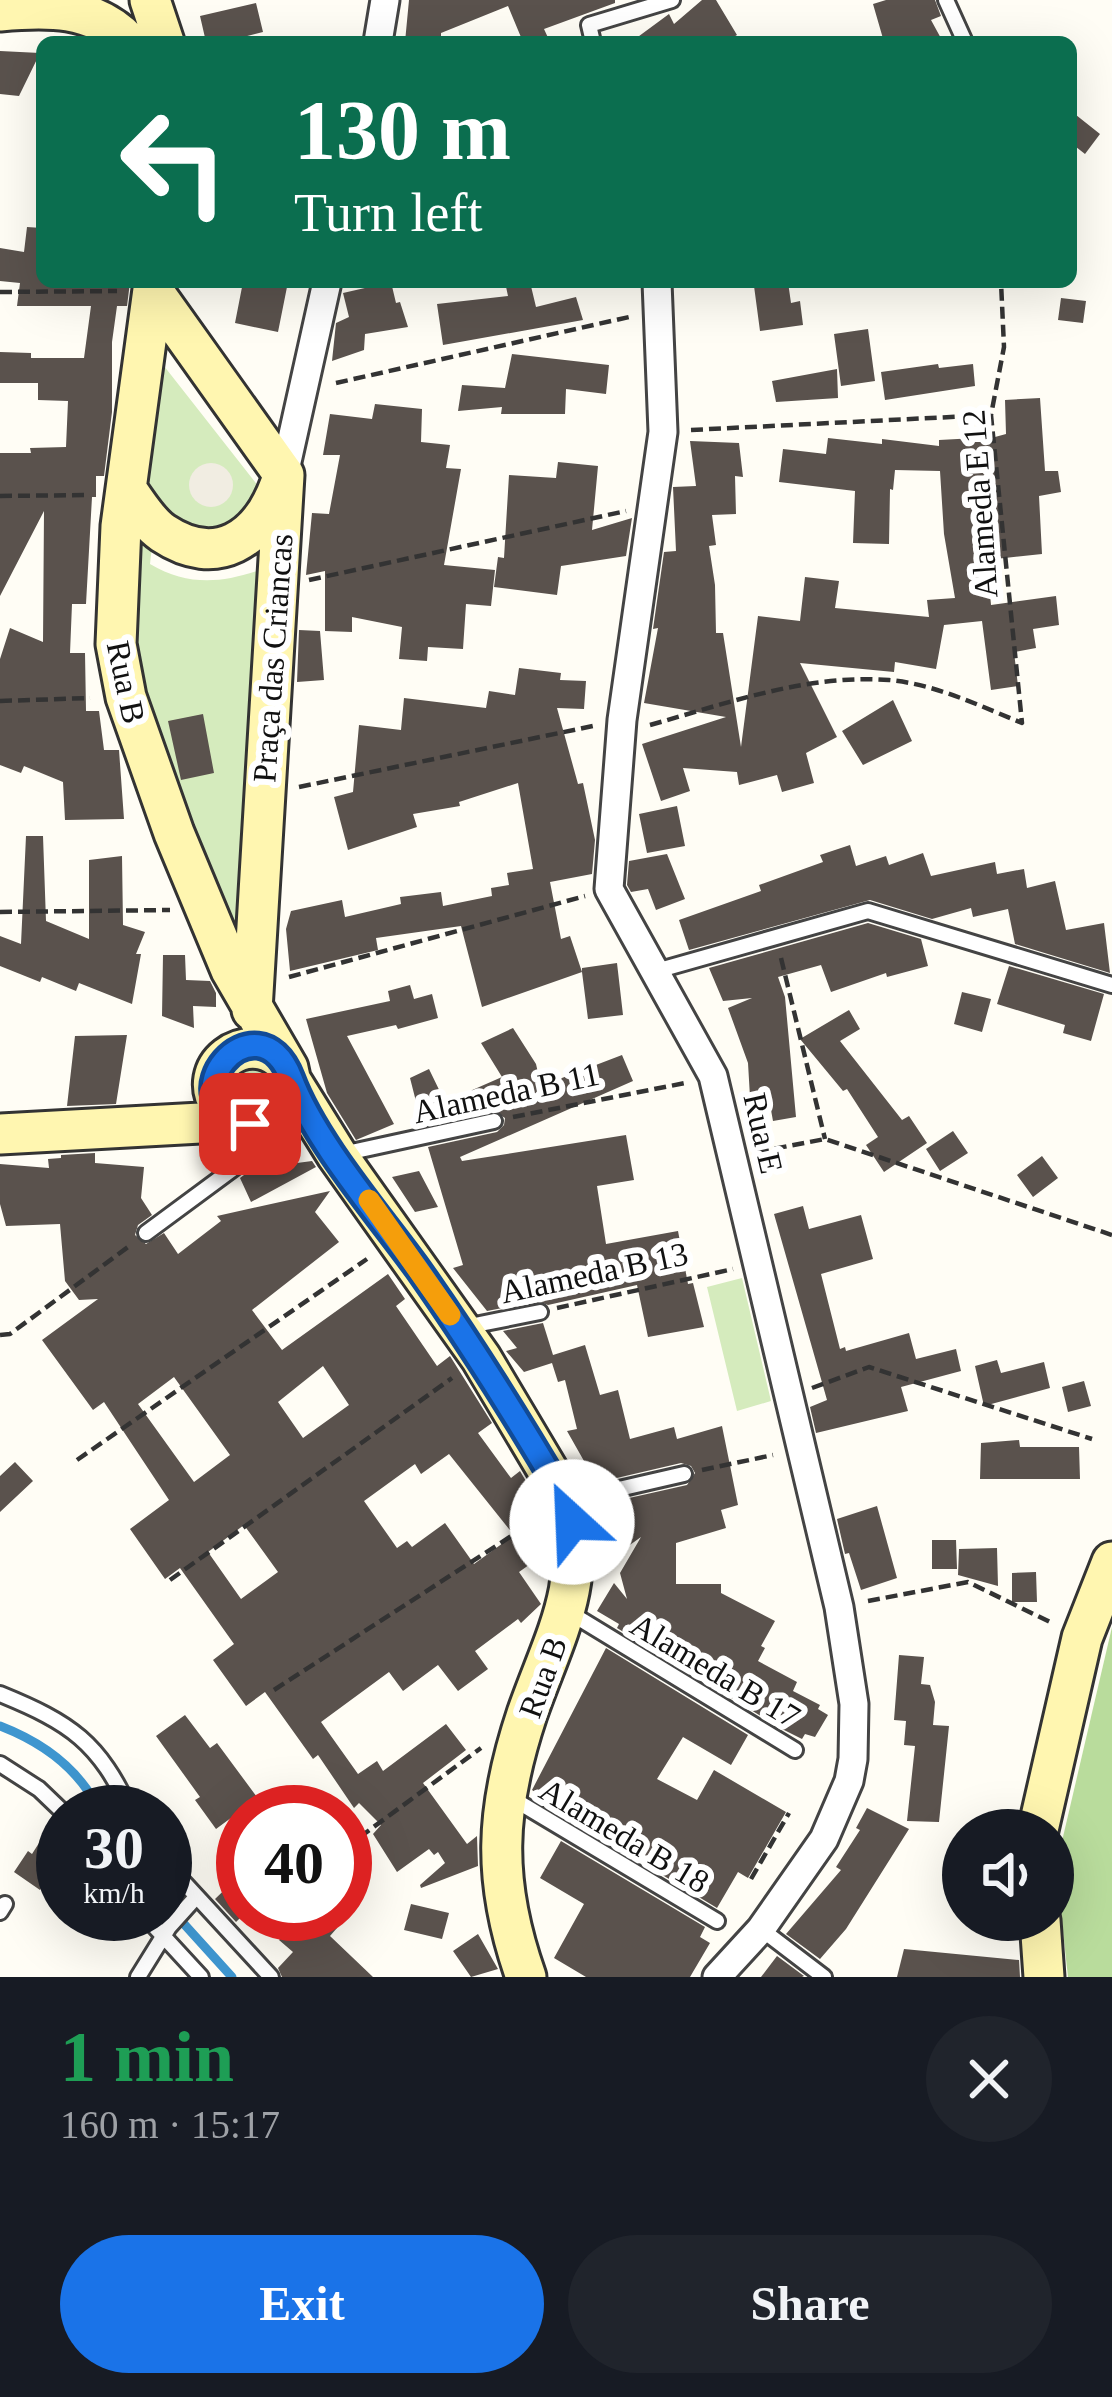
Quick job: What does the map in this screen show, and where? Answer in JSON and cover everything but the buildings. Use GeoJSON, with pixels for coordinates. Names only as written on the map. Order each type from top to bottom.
{"type":"FeatureCollection","features":[{"type":"Feature","properties":{"kind":"street"},"geometry":{"type":"LineString","coordinates":[[150,0],[162,36]]}},
{"type":"Feature","properties":{"kind":"street"},"geometry":{"type":"LineString","coordinates":[[379,36],[385,0]]}},
{"type":"Feature","properties":{"kind":"street"},"geometry":{"type":"LineString","coordinates":[[0,11],[70,11],[95,18],[120,36]]}},
{"type":"Feature","properties":{"kind":"street","name":"Rua B"},"geometry":{"type":"LineString","coordinates":[[153,288],[126,492],[115,603],[116,644],[126,697],[174,833],[206,909],[253,999]]}},
{"type":"Feature","properties":{"kind":"street"},"geometry":{"type":"LineString","coordinates":[[154,288],[284,475]]}},
{"type":"Feature","properties":{"kind":"street"},"geometry":{"type":"LineString","coordinates":[[126,492],[163,533],[200,549],[247,537],[264,520],[284,475],[326,288]]}},
{"type":"Feature","properties":{"kind":"street"},"geometry":{"type":"LineString","coordinates":[[609,889],[622,726],[663,432],[657,296]]}},
{"type":"Feature","properties":{"kind":"street"},"geometry":{"type":"LineString","coordinates":[[243,416],[260,426],[279,426],[300,398]]}},
{"type":"Feature","properties":{"kind":"street","name":"Praça das Criancas"},"geometry":{"type":"LineString","coordinates":[[253,999],[284,475]]}},
{"type":"Feature","properties":{"kind":"street","name":"Rua E"},"geometry":{"type":"LineString","coordinates":[[609,889],[713,1076],[839,1607],[854,1704],[854,1759],[824,1839],[761,1929],[717,1977]]}},
{"type":"Feature","properties":{"kind":"street"},"geometry":{"type":"LineString","coordinates":[[253,999],[214,1077],[218,1103],[256,1126],[337,1155]]}},
{"type":"Feature","properties":{"kind":"street"},"geometry":{"type":"LineString","coordinates":[[0,1134],[256,1126],[276,1117],[285,1107],[286,1069],[253,999]]}},
{"type":"Feature","properties":{"kind":"street"},"geometry":{"type":"LineString","coordinates":[[138,1127],[181,1105],[223,1060],[248,1046],[271,1051],[286,1069]]}},
{"type":"Feature","properties":{"kind":"street","name":"Rua B"},"geometry":{"type":"LineString","coordinates":[[286,1069],[337,1155],[470,1343],[566,1501],[574,1547],[566,1611],[527,1714],[506,1795],[499,1858],[526,1977]]}},
{"type":"Feature","properties":{"kind":"street"},"geometry":{"type":"LineString","coordinates":[[1043,1809],[1082,1638],[1112,1562]]}},
{"type":"Feature","properties":{"kind":"street"},"geometry":{"type":"LineString","coordinates":[[1041,1941],[1044,1977]]}},
{"type":"Feature","properties":{"kind":"lane"},"geometry":{"type":"LineString","coordinates":[[592,36],[589,26],[672,0]]}},
{"type":"Feature","properties":{"kind":"lane"},"geometry":{"type":"LineString","coordinates":[[946,0],[961,36]]}},
{"type":"Feature","properties":{"kind":"lane"},"geometry":{"type":"LineString","coordinates":[[656,971],[868,910],[1112,986]]}},
{"type":"Feature","properties":{"kind":"lane","name":"Alameda B 11"},"geometry":{"type":"LineString","coordinates":[[337,1155],[494,1121]]}},
{"type":"Feature","properties":{"kind":"lane"},"geometry":{"type":"LineString","coordinates":[[146,1233],[256,1126]]}},
{"type":"Feature","properties":{"kind":"lane","name":"Alameda B 13"},"geometry":{"type":"LineString","coordinates":[[470,1343],[539,1312]]}},
{"type":"Feature","properties":{"kind":"lane"},"geometry":{"type":"LineString","coordinates":[[566,1501],[684,1474]]}},
{"type":"Feature","properties":{"kind":"lane","name":"Alameda B 17"},"geometry":{"type":"LineString","coordinates":[[566,1611],[795,1750]]}},
{"type":"Feature","properties":{"kind":"lane"},"geometry":{"type":"LineString","coordinates":[[0,1694],[44,1713],[91,1746],[119,1785]]}},
{"type":"Feature","properties":{"kind":"lane"},"geometry":{"type":"LineString","coordinates":[[0,1764],[36,1787]]}},
{"type":"Feature","properties":{"kind":"lane","name":"Alameda B 18"},"geometry":{"type":"LineString","coordinates":[[506,1795],[717,1921]]}},
{"type":"Feature","properties":{"kind":"lane"},"geometry":{"type":"LineString","coordinates":[[192,1901],[271,1977]]}},
{"type":"Feature","properties":{"kind":"lane"},"geometry":{"type":"LineString","coordinates":[[761,1929],[824,1977]]}},
{"type":"Feature","properties":{"kind":"lane"},"geometry":{"type":"LineString","coordinates":[[138,1977],[161,1941]]}},
{"type":"Feature","properties":{"kind":"lane"},"geometry":{"type":"LineString","coordinates":[[174,1941],[201,1977]]}},
{"type":"Feature","properties":{"kind":"path"},"geometry":{"type":"LineString","coordinates":[[0,292],[102,288]]}},
{"type":"Feature","properties":{"kind":"path","name":"Alameda E 12"},"geometry":{"type":"LineString","coordinates":[[622,726],[789,686],[889,680],[945,692],[1022,723],[991,415],[1004,347],[1001,288]]}},
{"type":"Feature","properties":{"kind":"path"},"geometry":{"type":"LineString","coordinates":[[300,398],[657,296]]}},
{"type":"Feature","properties":{"kind":"path"},"geometry":{"type":"LineString","coordinates":[[663,432],[991,415]]}},
{"type":"Feature","properties":{"kind":"path"},"geometry":{"type":"LineString","coordinates":[[0,496],[126,492]]}},
{"type":"Feature","properties":{"kind":"path"},"geometry":{"type":"LineString","coordinates":[[278,587],[655,505]]}},
{"type":"Feature","properties":{"kind":"path"},"geometry":{"type":"LineString","coordinates":[[0,701],[126,697]]}},
{"type":"Feature","properties":{"kind":"path"},"geometry":{"type":"LineString","coordinates":[[263,794],[622,726]]}},
{"type":"Feature","properties":{"kind":"path"},"geometry":{"type":"LineString","coordinates":[[253,999],[609,889]]}},
{"type":"Feature","properties":{"kind":"path"},"geometry":{"type":"LineString","coordinates":[[0,911],[206,909]]}},
{"type":"Feature","properties":{"kind":"path"},"geometry":{"type":"LineString","coordinates":[[776,937],[824,1139]]}},
{"type":"Feature","properties":{"kind":"path","name":"Alameda B 11"},"geometry":{"type":"LineString","coordinates":[[494,1121],[686,1082]]}},
{"type":"Feature","properties":{"kind":"path"},"geometry":{"type":"LineString","coordinates":[[733,1157],[824,1139],[1112,1235]]}},
{"type":"Feature","properties":{"kind":"path"},"geometry":{"type":"LineString","coordinates":[[0,1335],[10,1334],[146,1233]]}},
{"type":"Feature","properties":{"kind":"path"},"geometry":{"type":"LineString","coordinates":[[77,1460],[396,1239]]}},
{"type":"Feature","properties":{"kind":"path","name":"Alameda B 13"},"geometry":{"type":"LineString","coordinates":[[539,1312],[740,1267]]}},
{"type":"Feature","properties":{"kind":"path"},"geometry":{"type":"LineString","coordinates":[[170,1580],[470,1343]]}},
{"type":"Feature","properties":{"kind":"path"},"geometry":{"type":"LineString","coordinates":[[789,1396],[869,1367],[1092,1439]]}},
{"type":"Feature","properties":{"kind":"path"},"geometry":{"type":"LineString","coordinates":[[684,1474],[786,1452]]}},
{"type":"Feature","properties":{"kind":"path"},"geometry":{"type":"LineString","coordinates":[[274,1690],[566,1501]]}},
{"type":"Feature","properties":{"kind":"path"},"geometry":{"type":"LineString","coordinates":[[839,1607],[968,1582],[1082,1638]]}},
{"type":"Feature","properties":{"kind":"path"},"geometry":{"type":"LineString","coordinates":[[372,1828],[527,1714]]}},
{"type":"Feature","properties":{"kind":"path"},"geometry":{"type":"LineString","coordinates":[[752,1879],[789,1813]]}},
{"type":"Feature","properties":{"kind":"green space"},"geometry":{"type":"Polygon","coordinates":[[[164,366],[259,487],[241,520],[215,529],[155,519],[150,564],[176,576],[202,580],[257,571],[243,799],[240,945],[169,774],[137,641],[132,593],[164,366]]]}},
{"type":"Feature","properties":{"kind":"green space"},"geometry":{"type":"Polygon","coordinates":[[[237,1067],[265,1067],[274,1080],[261,1106],[240,1105],[229,1080],[237,1067]]]}},
{"type":"Feature","properties":{"kind":"green space"},"geometry":{"type":"Polygon","coordinates":[[[742,1278],[771,1401],[737,1411],[707,1287],[742,1278]]]}},
{"type":"Feature","properties":{"kind":"green space"},"geometry":{"type":"Polygon","coordinates":[[[1112,1627],[1112,1977],[1068,1977],[1064,1941],[1074,1941],[1074,1809],[1070,1809],[1112,1627]]]}},
{"type":"Feature","properties":{"kind":"shaded area"},"geometry":{"type":"Polygon","coordinates":[[[211,463],[227,469],[233,485],[227,501],[211,507],[195,501],[189,485],[195,469],[211,463]]]}},
{"type":"Feature","properties":{"kind":"waterway"},"geometry":{"type":"LineString","coordinates":[[0,1726],[59,1759],[83,1785]]}},
{"type":"Feature","properties":{"kind":"waterway"},"geometry":{"type":"LineString","coordinates":[[192,1933],[232,1977]]}},
{"type":"Feature","properties":{"kind":"slow traffic"},"geometry":{"type":"LineString","coordinates":[[369,1200],[450,1315]]}},
{"type":"Feature","properties":{"kind":"route"},"geometry":{"type":"LineString","coordinates":[[250,1124],[226,1114],[214,1090],[219,1064],[248,1046],[271,1051],[288,1068],[310,1115],[481,1358],[566,1501],[572,1522]]}}]}
